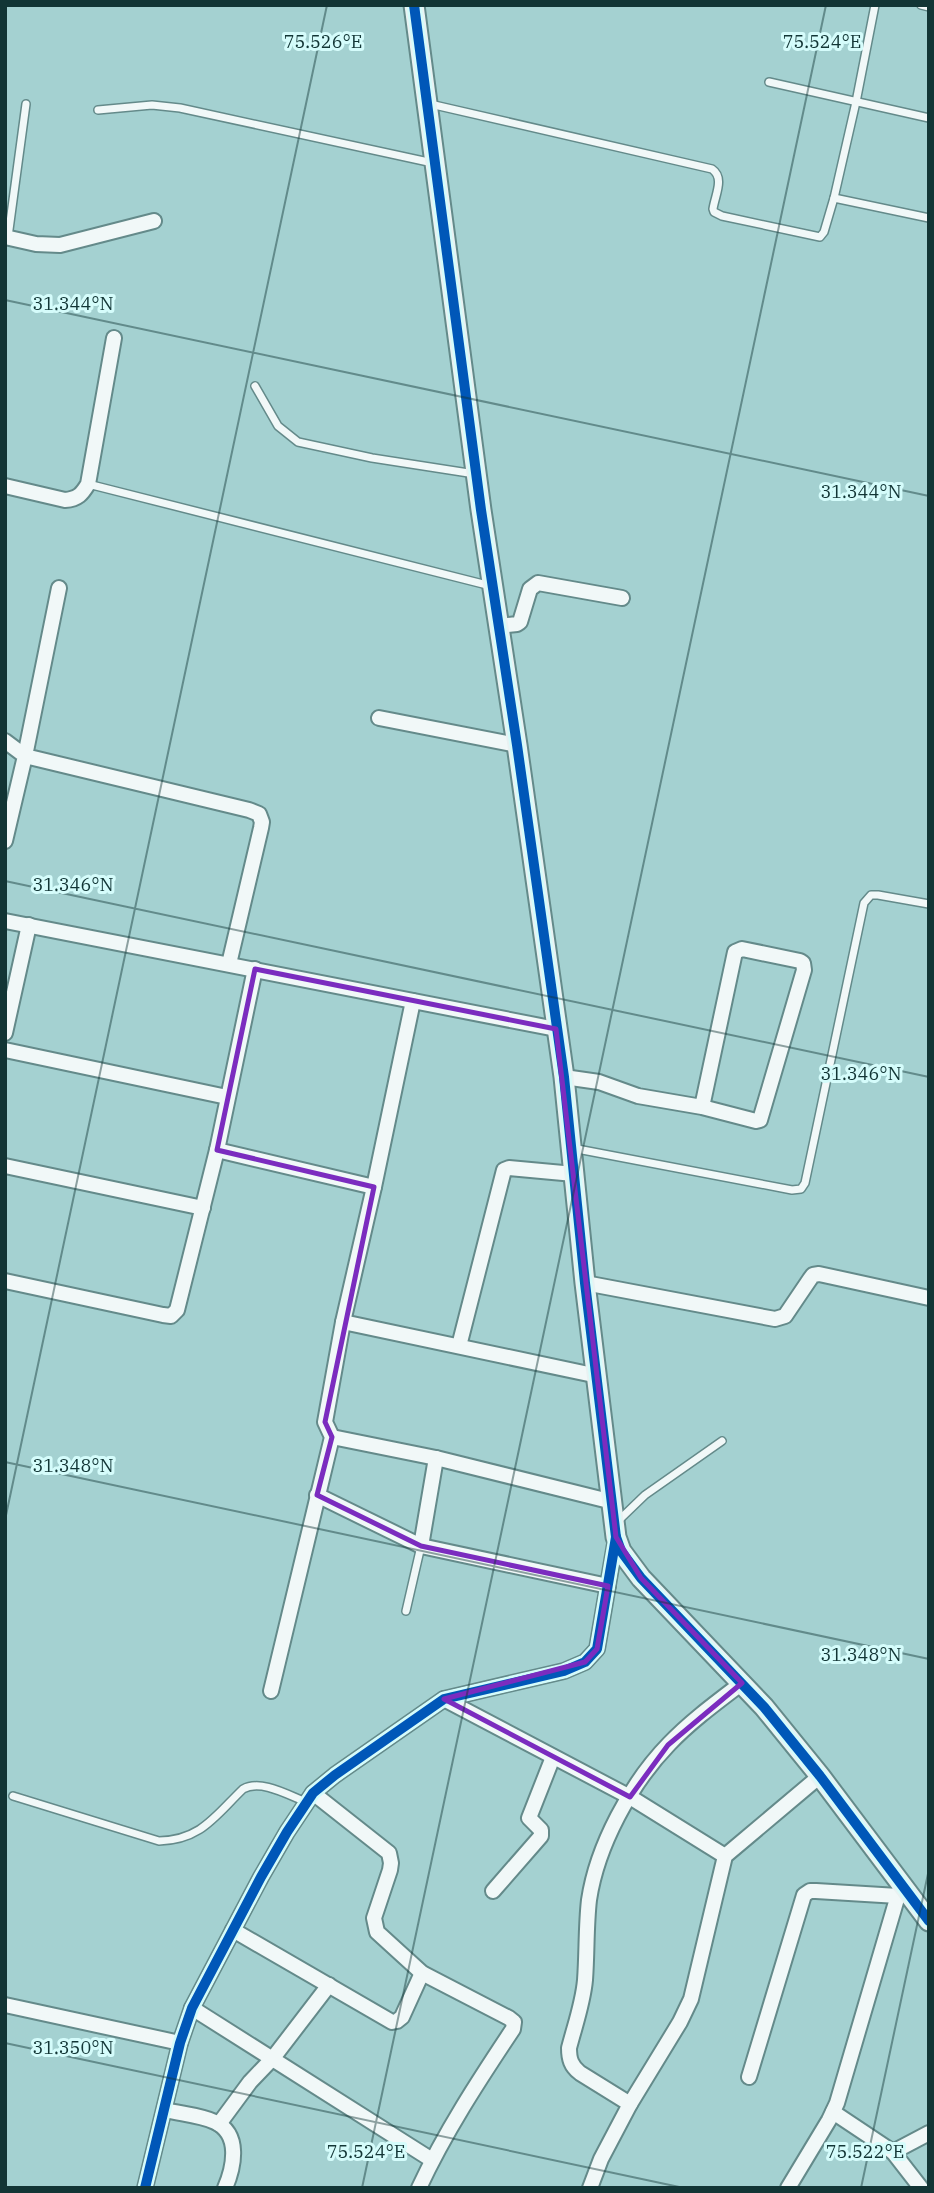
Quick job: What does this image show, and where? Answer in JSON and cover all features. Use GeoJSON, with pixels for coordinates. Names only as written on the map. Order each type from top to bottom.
{"type":"FeatureCollection","features":[{"type":"Feature","properties":{"kind":"street"},"geometry":{"type":"LineString","coordinates":[[145,2188],[180,2043],[192,2008],[287,1832],[310,1798],[335,1775],[444,1699],[564,1671],[585,1662],[597,1649],[615,1530],[564,1077],[476,474],[414,5]]}},
{"type":"Feature","properties":{"kind":"street"},"geometry":{"type":"LineString","coordinates":[[7,237],[60,245],[154,221]]}},
{"type":"Feature","properties":{"kind":"street"},"geometry":{"type":"LineString","coordinates":[[5,485],[65,500],[75,499],[82,494],[89,484],[114,338]]}},
{"type":"Feature","properties":{"kind":"street"},"geometry":{"type":"LineString","coordinates":[[498,626],[520,622],[530,589],[536,583],[622,598]]}},
{"type":"Feature","properties":{"kind":"street"},"geometry":{"type":"LineString","coordinates":[[5,841],[59,588]]}},
{"type":"Feature","properties":{"kind":"street"},"geometry":{"type":"LineString","coordinates":[[379,718],[517,745]]}},
{"type":"Feature","properties":{"kind":"street"},"geometry":{"type":"LineString","coordinates":[[5,741],[25,757],[259,814],[261,828],[229,964]]}},
{"type":"Feature","properties":{"kind":"street"},"geometry":{"type":"LineString","coordinates":[[5,921],[556,1029]]}},
{"type":"Feature","properties":{"kind":"street"},"geometry":{"type":"LineString","coordinates":[[5,1033],[29,925]]}},
{"type":"Feature","properties":{"kind":"street"},"geometry":{"type":"LineString","coordinates":[[564,1077],[599,1082],[638,1096],[702,1107],[756,1121],[761,1119],[804,971],[803,963],[742,949],[734,952],[702,1107]]}},
{"type":"Feature","properties":{"kind":"street"},"geometry":{"type":"LineString","coordinates":[[5,1280],[171,1316],[179,1306],[217,1150],[255,969]]}},
{"type":"Feature","properties":{"kind":"street"},"geometry":{"type":"LineString","coordinates":[[271,1691],[332,1437],[325,1422],[343,1322],[413,1001]]}},
{"type":"Feature","properties":{"kind":"street"},"geometry":{"type":"LineString","coordinates":[[5,1050],[227,1097]]}},
{"type":"Feature","properties":{"kind":"street"},"geometry":{"type":"LineString","coordinates":[[217,1150],[374,1187]]}},
{"type":"Feature","properties":{"kind":"street"},"geometry":{"type":"LineString","coordinates":[[5,1166],[202,1208]]}},
{"type":"Feature","properties":{"kind":"street"},"geometry":{"type":"LineString","coordinates":[[459,1346],[504,1170],[509,1168],[574,1174]]}},
{"type":"Feature","properties":{"kind":"street"},"geometry":{"type":"LineString","coordinates":[[586,1283],[775,1319],[785,1316],[813,1275],[819,1274],[929,1298]]}},
{"type":"Feature","properties":{"kind":"street"},"geometry":{"type":"LineString","coordinates":[[343,1322],[598,1376]]}},
{"type":"Feature","properties":{"kind":"street"},"geometry":{"type":"LineString","coordinates":[[332,1437],[436,1458],[613,1502]]}},
{"type":"Feature","properties":{"kind":"street"},"geometry":{"type":"LineString","coordinates":[[421,1546],[436,1458]]}},
{"type":"Feature","properties":{"kind":"street"},"geometry":{"type":"LineString","coordinates":[[317,1495],[421,1546],[608,1586]]}},
{"type":"Feature","properties":{"kind":"street"},"geometry":{"type":"LineString","coordinates":[[615,1530],[621,1550],[641,1578],[742,1683],[820,1776],[899,1890],[929,1921]]}},
{"type":"Feature","properties":{"kind":"street"},"geometry":{"type":"LineString","coordinates":[[630,2104],[573,2067],[569,2058],[584,1982],[587,1923],[593,1883],[609,1835],[646,1772],[692,1722],[742,1683]]}},
{"type":"Feature","properties":{"kind":"street"},"geometry":{"type":"LineString","coordinates":[[444,1699],[630,1797],[725,1856]]}},
{"type":"Feature","properties":{"kind":"street"},"geometry":{"type":"LineString","coordinates":[[493,1891],[541,1836],[541,1830],[529,1818],[553,1757]]}},
{"type":"Feature","properties":{"kind":"street"},"geometry":{"type":"LineString","coordinates":[[590,2188],[600,2159],[684,2016],[691,1999],[725,1856],[820,1776]]}},
{"type":"Feature","properties":{"kind":"street"},"geometry":{"type":"LineString","coordinates":[[310,1798],[388,1853],[390,1870],[374,1918],[377,1932],[422,1973],[509,2018],[515,2025],[479,2079],[432,2160],[419,2188]]}},
{"type":"Feature","properties":{"kind":"street"},"geometry":{"type":"LineString","coordinates":[[749,2077],[804,1895],[810,1891],[899,1890]]}},
{"type":"Feature","properties":{"kind":"street"},"geometry":{"type":"LineString","coordinates":[[788,2188],[833,2112],[842,2088],[899,1890]]}},
{"type":"Feature","properties":{"kind":"street"},"geometry":{"type":"LineString","coordinates":[[233,1930],[391,2022],[402,2017],[422,1973]]}},
{"type":"Feature","properties":{"kind":"street"},"geometry":{"type":"LineString","coordinates":[[219,2124],[328,1985]]}},
{"type":"Feature","properties":{"kind":"street"},"geometry":{"type":"LineString","coordinates":[[5,2005],[180,2043]]}},
{"type":"Feature","properties":{"kind":"street"},"geometry":{"type":"LineString","coordinates":[[192,2008],[432,2160]]}},
{"type":"Feature","properties":{"kind":"street"},"geometry":{"type":"LineString","coordinates":[[165,2110],[219,2124],[229,2138],[234,2157],[225,2188]]}},
{"type":"Feature","properties":{"kind":"street"},"geometry":{"type":"LineString","coordinates":[[833,2112],[893,2152],[921,2188]]}},
{"type":"Feature","properties":{"kind":"street"},"geometry":{"type":"LineString","coordinates":[[893,2152],[929,2133]]}},
{"type":"Feature","properties":{"kind":"lane"},"geometry":{"type":"LineString","coordinates":[[426,103],[712,169],[719,178],[714,212],[722,216],[820,236],[824,232],[834,198],[875,5]]}},
{"type":"Feature","properties":{"kind":"lane"},"geometry":{"type":"LineString","coordinates":[[921,5],[929,7]]}},
{"type":"Feature","properties":{"kind":"lane"},"geometry":{"type":"LineString","coordinates":[[769,82],[929,118]]}},
{"type":"Feature","properties":{"kind":"lane"},"geometry":{"type":"LineString","coordinates":[[7,237],[26,104]]}},
{"type":"Feature","properties":{"kind":"lane"},"geometry":{"type":"LineString","coordinates":[[98,110],[152,105],[180,108],[434,163]]}},
{"type":"Feature","properties":{"kind":"lane"},"geometry":{"type":"LineString","coordinates":[[834,198],[929,218]]}},
{"type":"Feature","properties":{"kind":"lane"},"geometry":{"type":"LineString","coordinates":[[255,386],[278,426],[298,442],[372,458],[476,474]]}},
{"type":"Feature","properties":{"kind":"lane"},"geometry":{"type":"LineString","coordinates":[[89,484],[492,586]]}},
{"type":"Feature","properties":{"kind":"lane"},"geometry":{"type":"LineString","coordinates":[[571,1148],[792,1191],[801,1189],[805,1183],[864,903],[871,895],[878,895],[929,904]]}},
{"type":"Feature","properties":{"kind":"lane"},"geometry":{"type":"LineString","coordinates":[[615,1530],[645,1495],[722,1441]]}},
{"type":"Feature","properties":{"kind":"lane"},"geometry":{"type":"LineString","coordinates":[[406,1611],[421,1546]]}},
{"type":"Feature","properties":{"kind":"lane"},"geometry":{"type":"LineString","coordinates":[[13,1796],[159,1841],[175,1841],[199,1832],[250,1785],[310,1798]]}},
{"type":"Feature","properties":{"kind":"highlighted area"},"geometry":{"type":"Polygon","coordinates":[[[255,969],[556,1029],[616,1537],[641,1578],[742,1683],[668,1745],[630,1797],[444,1699],[585,1662],[597,1649],[608,1586],[421,1546],[317,1495],[332,1437],[325,1422],[374,1187],[217,1150],[255,969]]]}},
{"type":"Feature","properties":{"kind":"cycle path"},"geometry":{"type":"LineString","coordinates":[[414,5],[481,510],[564,1077],[585,1283],[616,1537],[621,1551],[641,1578],[764,1707],[820,1776],[929,1921]]}},
{"type":"Feature","properties":{"kind":"cycle path"},"geometry":{"type":"LineString","coordinates":[[145,2188],[180,2043],[192,2008],[261,1877],[313,1793],[444,1699],[564,1671],[585,1662],[597,1649],[616,1537]]}}]}
